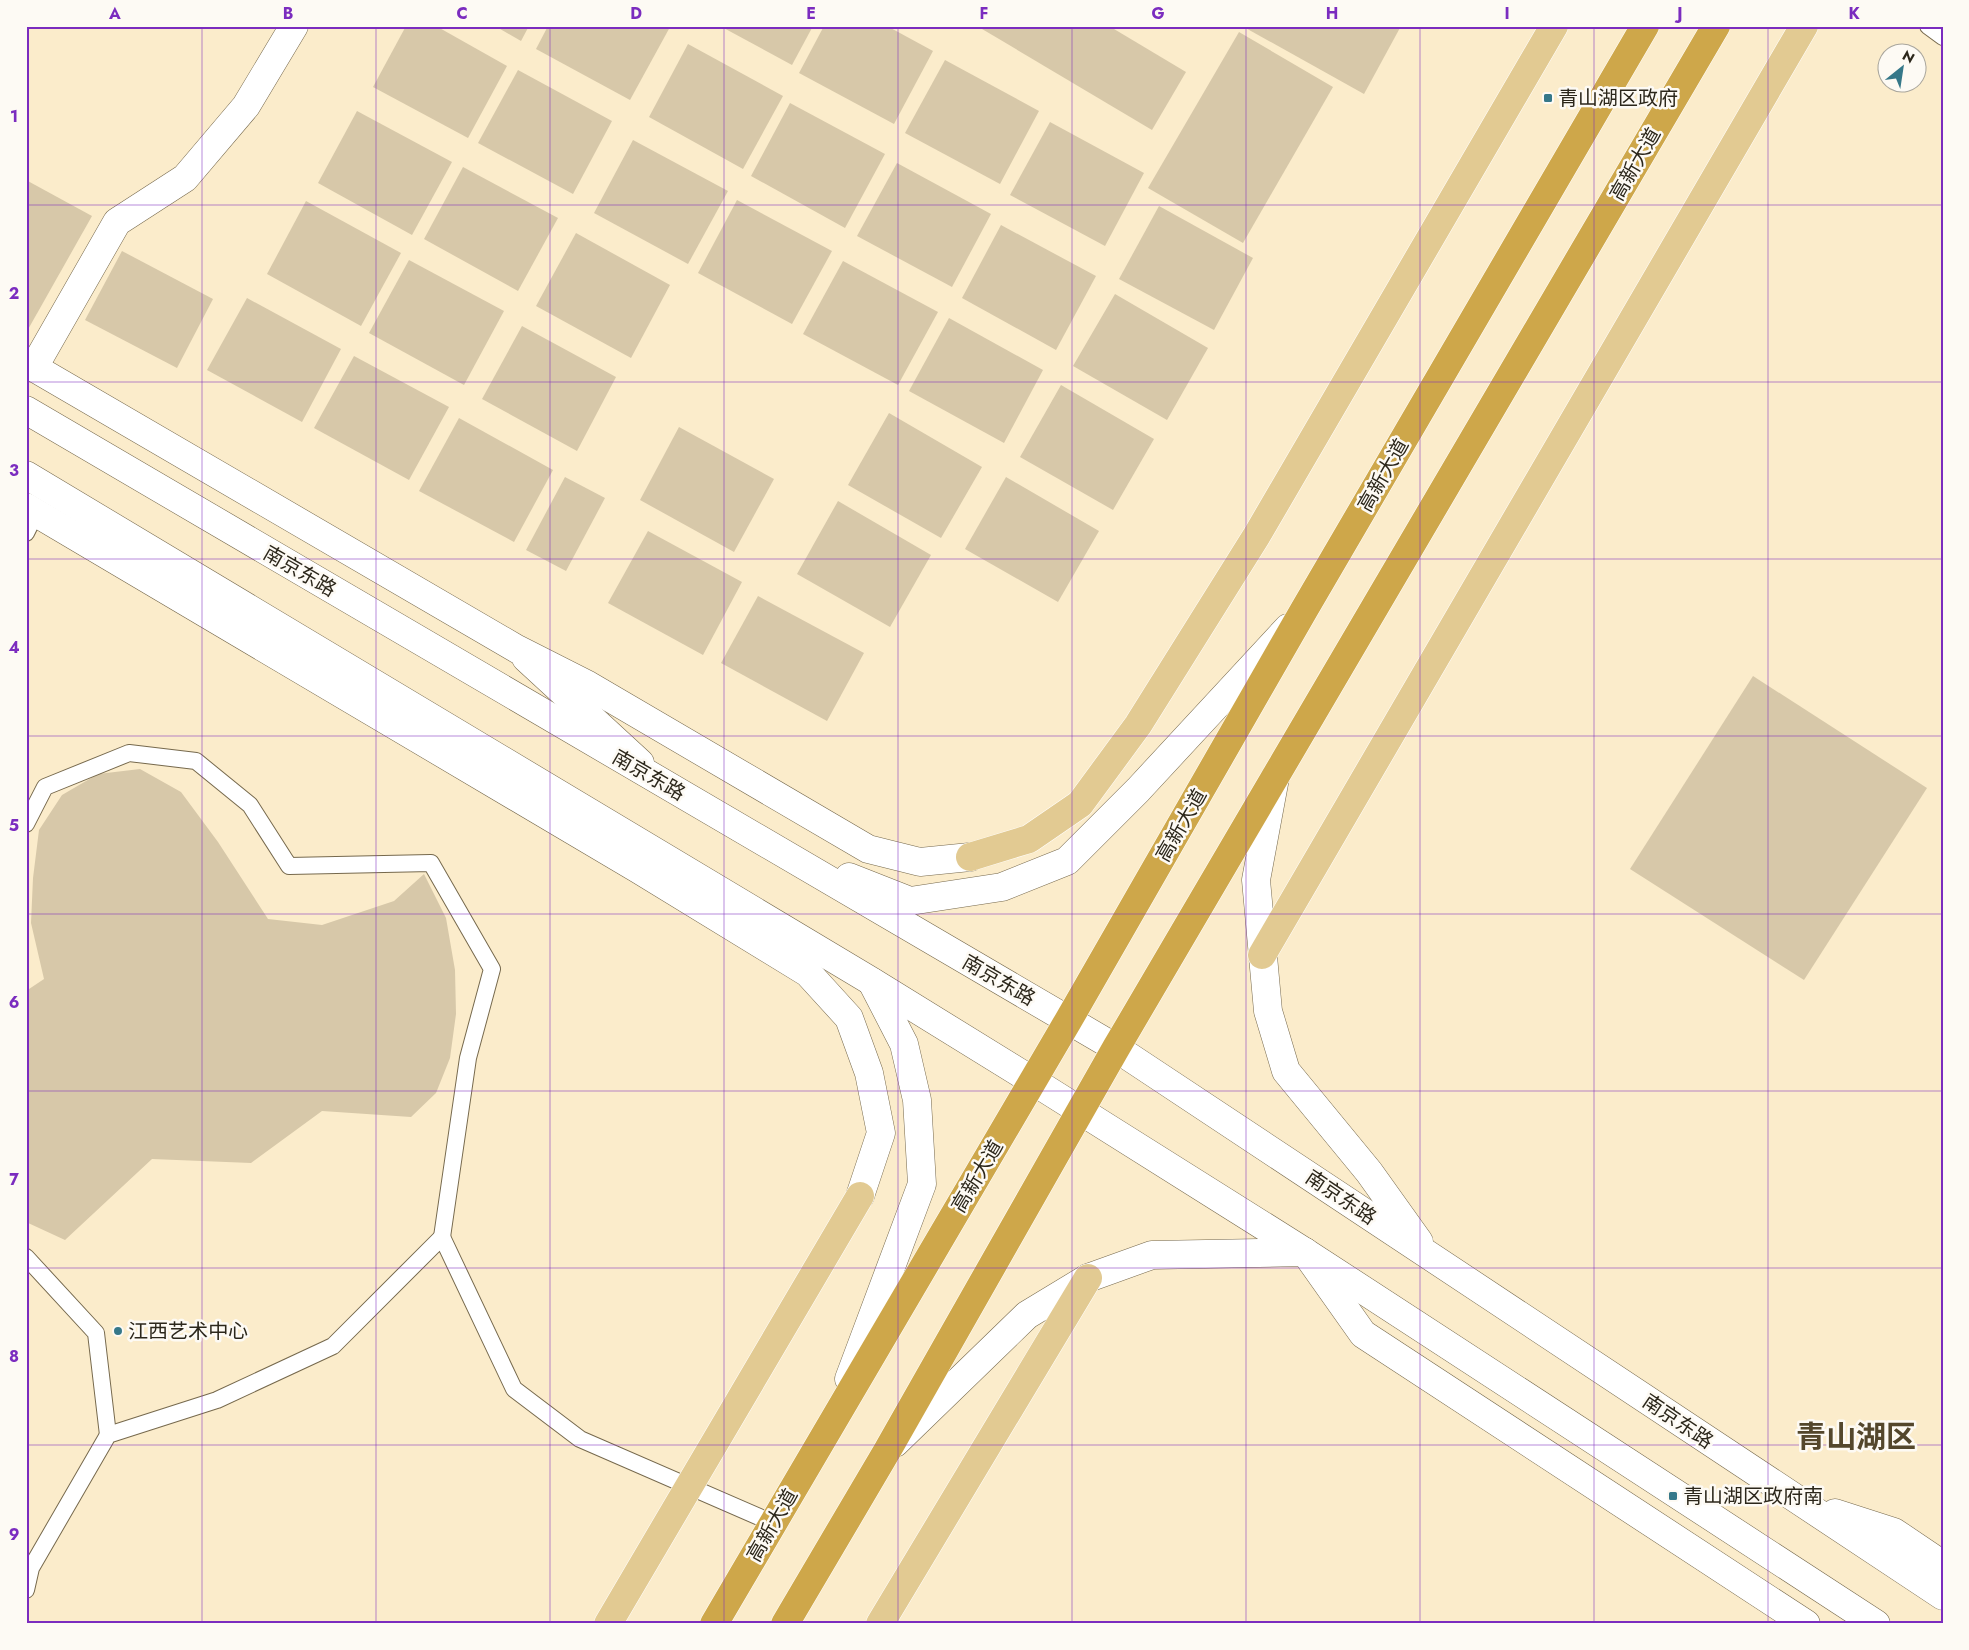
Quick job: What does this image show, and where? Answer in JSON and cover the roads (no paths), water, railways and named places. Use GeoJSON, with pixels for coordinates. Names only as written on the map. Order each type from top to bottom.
{"type":"FeatureCollection","features":[{"type":"Feature","properties":{"kind":"highway","name":"高新大道"},"geometry":{"type":"LineString","coordinates":[[714,1624],[1068,1021],[1304,610],[1645,26]]}},
{"type":"Feature","properties":{"kind":"highway","name":"高新大道"},"geometry":{"type":"LineString","coordinates":[[785,1624],[887,1451],[1116,1048],[1716,26]]}},
{"type":"Feature","properties":{"kind":"main road"},"geometry":{"type":"LineString","coordinates":[[294,26],[246,106],[185,178],[117,222],[30,365],[516,649],[588,685],[868,850],[920,862],[970,857],[1029,839],[1080,804],[1138,725],[1257,535],[1554,26]]}},
{"type":"Feature","properties":{"kind":"main road"},"geometry":{"type":"LineString","coordinates":[[1262,955],[1804,26]]}},
{"type":"Feature","properties":{"kind":"main road","name":"南京东路"},"geometry":{"type":"LineString","coordinates":[[26,410],[1116,1048],[1943,1596]]}},
{"type":"Feature","properties":{"kind":"main road"},"geometry":{"type":"LineString","coordinates":[[26,475],[871,981],[1033,1081],[1305,1252],[1876,1624]]}},
{"type":"Feature","properties":{"kind":"main road"},"geometry":{"type":"LineString","coordinates":[[30,518],[638,869],[808,973],[849,1018],[870,1073],[882,1133],[860,1196],[608,1624]]}},
{"type":"Feature","properties":{"kind":"main road"},"geometry":{"type":"LineString","coordinates":[[772,847],[910,901],[1002,887],[1067,861],[1138,790],[1304,610]]}},
{"type":"Feature","properties":{"kind":"main road"},"geometry":{"type":"LineString","coordinates":[[516,649],[659,781]]}},
{"type":"Feature","properties":{"kind":"main road"},"geometry":{"type":"LineString","coordinates":[[1275,777],[1256,880],[1268,1011],[1286,1072],[1369,1172],[1429,1256]]}},
{"type":"Feature","properties":{"kind":"main road"},"geometry":{"type":"LineString","coordinates":[[834,1418],[922,1184],[917,1100],[904,1044],[871,981]]}},
{"type":"Feature","properties":{"kind":"main road"},"geometry":{"type":"LineString","coordinates":[[887,1451],[1027,1315],[1088,1278],[1152,1255],[1305,1252]]}},
{"type":"Feature","properties":{"kind":"main road"},"geometry":{"type":"LineString","coordinates":[[1305,1252],[1363,1334],[1806,1624]]}},
{"type":"Feature","properties":{"kind":"main road"},"geometry":{"type":"LineString","coordinates":[[880,1624],[1088,1278]]}},
{"type":"Feature","properties":{"kind":"main road"},"geometry":{"type":"LineString","coordinates":[[1801,1502],[1894,1532],[1943,1565]]}},
{"type":"Feature","properties":{"kind":"lane"},"geometry":{"type":"LineString","coordinates":[[1928,26],[1943,37]]}},
{"type":"Feature","properties":{"kind":"lane"},"geometry":{"type":"LineString","coordinates":[[26,824],[45,787],[129,753],[196,760],[250,804],[289,866],[431,864],[492,970],[468,1058],[442,1238],[514,1389],[580,1439],[773,1523]]}},
{"type":"Feature","properties":{"kind":"lane"},"geometry":{"type":"LineString","coordinates":[[108,1435],[217,1400],[333,1346],[442,1238]]}},
{"type":"Feature","properties":{"kind":"lane"},"geometry":{"type":"LineString","coordinates":[[26,1257],[96,1333],[108,1435],[31,1568],[26,1590]]}},
{"type":"Feature","properties":{"kind":"place","name":"青山湖区政府"},"geometry":{"type":"Point","coordinates":[1548,98]}},
{"type":"Feature","properties":{"kind":"place","name":"江西艺术中心"},"geometry":{"type":"Point","coordinates":[118,1331]}},
{"type":"Feature","properties":{"kind":"place","name":"青山湖区政府南"},"geometry":{"type":"Point","coordinates":[1673,1496]}},
{"type":"Feature","properties":{"kind":"district","name":"青山湖区"},"geometry":{"type":"Point","coordinates":[1856,1437]}}]}
